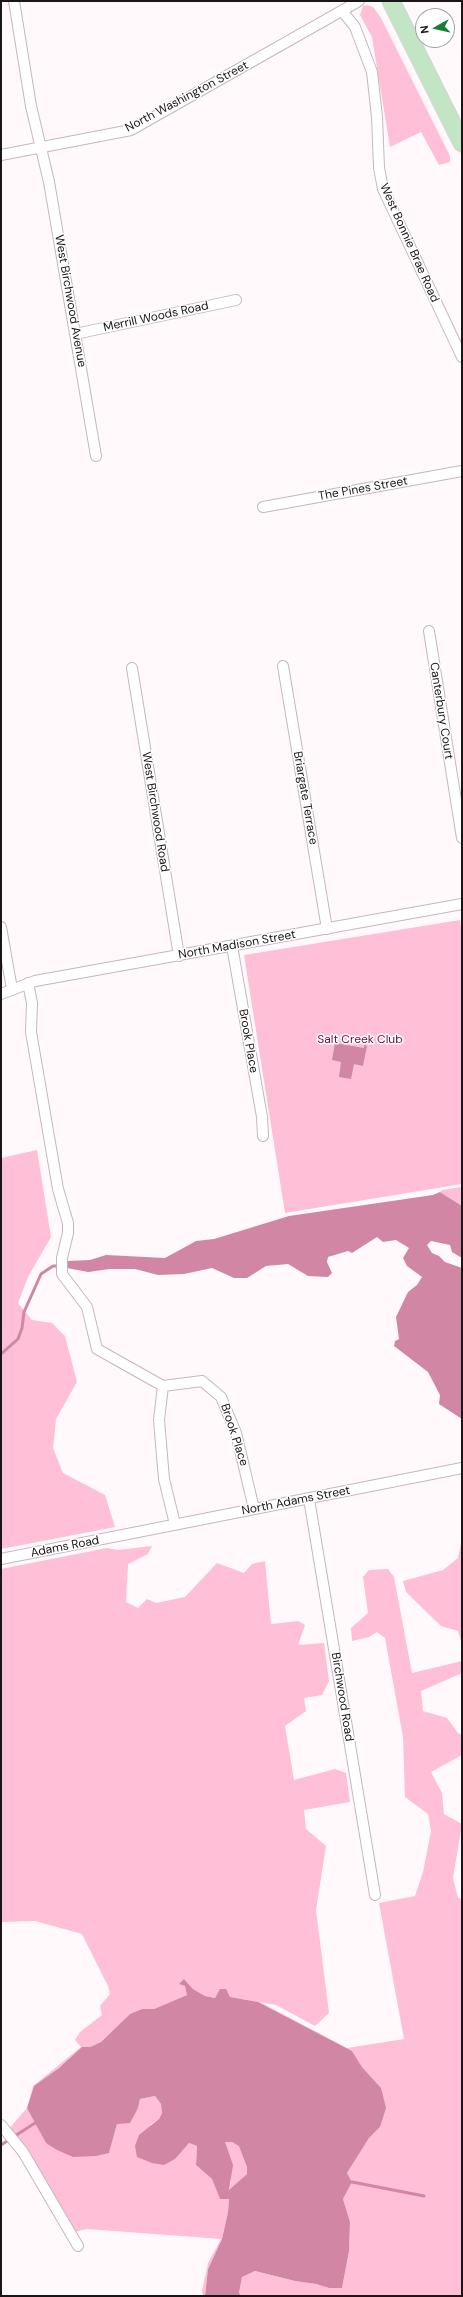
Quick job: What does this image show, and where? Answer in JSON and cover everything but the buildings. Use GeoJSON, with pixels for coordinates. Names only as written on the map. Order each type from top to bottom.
{"type":"FeatureCollection","features":[{"type":"Feature","properties":{"kind":"main road"},"geometry":{"type":"LineString","coordinates":[[388,2],[462,143]]}},
{"type":"Feature","properties":{"kind":"street","name":"West Birchwood Avenue"},"geometry":{"type":"LineString","coordinates":[[14,1],[31,106],[50,182],[96,456]]}},
{"type":"Feature","properties":{"kind":"street","name":"North Washington Street"},"geometry":{"type":"LineString","coordinates":[[1,155],[131,130],[343,12],[359,1]]}},
{"type":"Feature","properties":{"kind":"street","name":"West Bonnie Brae Road"},"geometry":{"type":"LineString","coordinates":[[343,12],[355,27],[372,72],[377,117],[379,168],[383,189],[462,358]]}},
{"type":"Feature","properties":{"kind":"street","name":"Merrill Woods Road"},"geometry":{"type":"LineString","coordinates":[[76,334],[236,300]]}},
{"type":"Feature","properties":{"kind":"street","name":"The Pines Street"},"geometry":{"type":"LineString","coordinates":[[263,507],[462,471]]}},
{"type":"Feature","properties":{"kind":"street","name":"Canterbury Court"},"geometry":{"type":"LineString","coordinates":[[428,631],[462,838]]}},
{"type":"Feature","properties":{"kind":"street","name":"Briargate Terrace"},"geometry":{"type":"LineString","coordinates":[[283,666],[327,929]]}},
{"type":"Feature","properties":{"kind":"street","name":"West Birchwood Road"},"geometry":{"type":"LineString","coordinates":[[132,668],[179,956]]}},
{"type":"Feature","properties":{"kind":"street","name":"North Madison Street"},"geometry":{"type":"LineString","coordinates":[[1,994],[28,983],[462,904]]}},
{"type":"Feature","properties":{"kind":"street"},"geometry":{"type":"LineString","coordinates":[[1,927],[12,989]]}},
{"type":"Feature","properties":{"kind":"street","name":"Brook Place"},"geometry":{"type":"LineString","coordinates":[[232,946],[262,1118],[262,1136]]}},
{"type":"Feature","properties":{"kind":"street"},"geometry":{"type":"LineString","coordinates":[[28,983],[32,1003],[31,1032],[58,1189],[68,1223],[68,1232],[62,1258],[62,1274],[87,1307],[97,1349],[163,1386],[159,1420],[164,1479],[175,1524]]}},
{"type":"Feature","properties":{"kind":"street","name":"Brook Place"},"geometry":{"type":"LineString","coordinates":[[163,1386],[202,1381],[221,1397],[236,1433],[254,1509]]}},
{"type":"Feature","properties":{"kind":"street","name":"North Adams Street"},"geometry":{"type":"LineString","coordinates":[[129,1535],[175,1524],[462,1468]]}},
{"type":"Feature","properties":{"kind":"street","name":"Birchwood Road"},"geometry":{"type":"LineString","coordinates":[[309,1499],[375,1895]]}},
{"type":"Feature","properties":{"kind":"street","name":"Adams Road"},"geometry":{"type":"LineString","coordinates":[[1,1559],[129,1535]]}},
{"type":"Feature","properties":{"kind":"street"},"geometry":{"type":"LineString","coordinates":[[1,2125],[13,2138],[78,2246]]}},
{"type":"Feature","properties":{"kind":"green space"},"geometry":{"type":"Polygon","coordinates":[[[367,5],[373,7],[381,18],[450,156],[450,162],[439,165],[421,132],[390,147],[372,37],[360,15],[363,6],[367,5]]]}},
{"type":"Feature","properties":{"kind":"green space","name":"Salt Creek Club"},"geometry":{"type":"Polygon","coordinates":[[[460,920],[462,935],[462,1184],[285,1213],[244,955],[460,920]]]}},
{"type":"Feature","properties":{"kind":"green space"},"geometry":{"type":"Polygon","coordinates":[[[37,1150],[51,1237],[28,1277],[18,1303],[32,1320],[52,1323],[65,1336],[77,1382],[56,1419],[53,1448],[63,1473],[105,1495],[115,1527],[1,1549],[1,1158],[37,1150]]]}},
{"type":"Feature","properties":{"kind":"green space"},"geometry":{"type":"Polygon","coordinates":[[[462,1187],[462,1206],[440,1192],[442,1190],[462,1187]]]}},
{"type":"Feature","properties":{"kind":"green space"},"geometry":{"type":"Polygon","coordinates":[[[462,1538],[462,1645],[458,1631],[441,1626],[406,1592],[403,1581],[443,1570],[458,1558],[462,1538]]]}},
{"type":"Feature","properties":{"kind":"green space"},"geometry":{"type":"Polygon","coordinates":[[[152,1546],[148,1554],[128,1564],[126,1602],[138,1608],[147,1599],[156,1603],[185,1597],[217,1563],[244,1573],[252,1564],[265,1561],[271,1624],[298,1621],[305,1625],[298,1645],[324,1643],[329,1681],[322,1695],[304,1698],[306,1711],[285,1726],[294,1780],[335,1769],[346,1773],[350,1802],[304,1810],[306,1829],[326,1846],[316,1910],[329,2013],[315,2026],[276,2005],[260,2002],[347,2048],[404,2039],[379,1903],[415,1896],[423,1872],[431,1831],[428,1814],[405,1797],[403,1737],[385,1638],[377,1632],[369,1637],[352,1641],[351,1628],[368,1613],[363,1577],[369,1570],[388,1569],[394,1577],[412,1673],[462,1661],[462,1673],[421,1691],[423,1711],[447,1718],[458,1733],[462,1735],[462,1755],[431,1772],[442,1793],[444,1814],[462,1824],[453,1878],[458,1898],[462,1899],[462,2296],[241,2296],[239,2293],[242,2277],[255,2271],[329,2288],[342,2288],[349,2251],[350,2222],[343,2199],[352,2182],[347,2173],[369,2138],[380,2127],[381,2088],[362,2067],[352,2051],[258,2002],[218,1995],[215,1998],[205,1996],[193,1989],[184,1979],[187,1995],[154,2009],[142,2009],[130,2014],[101,2042],[90,2047],[81,2048],[59,2068],[34,2086],[27,2108],[33,2086],[81,2047],[75,2040],[80,2032],[102,2015],[100,2006],[110,1994],[108,1986],[82,1934],[35,1921],[1,1922],[1,1569],[107,1548],[118,1550],[152,1546]]]}},
{"type":"Feature","properties":{"kind":"green space"},"geometry":{"type":"Polygon","coordinates":[[[155,2096],[161,2104],[162,2113],[159,2119],[150,2125],[182,2150],[189,2143],[197,2146],[196,2165],[212,2179],[220,2199],[229,2199],[228,2212],[222,2239],[208,2269],[205,2296],[203,2296],[202,2291],[208,2263],[221,2239],[87,2229],[71,2233],[8,2130],[27,2108],[46,2143],[109,2153],[117,2124],[138,2108],[140,2099],[155,2096]]]}},
{"type":"Feature","properties":{"kind":"green space"},"geometry":{"type":"Polygon","coordinates":[[[225,2142],[232,2142],[240,2146],[247,2167],[247,2174],[229,2191],[231,2182],[225,2142]]]}},
{"type":"Feature","properties":{"kind":"shaded area"},"geometry":{"type":"Polygon","coordinates":[[[335,1043],[364,1048],[364,1045],[367,1046],[363,1066],[354,1064],[351,1079],[339,1077],[341,1062],[332,1060],[335,1043]]]}},
{"type":"Feature","properties":{"kind":"shaded area"},"geometry":{"type":"Polygon","coordinates":[[[440,1192],[462,1206],[462,1258],[452,1252],[450,1245],[431,1241],[427,1245],[432,1253],[439,1256],[445,1262],[462,1268],[462,1419],[439,1404],[440,1395],[428,1372],[394,1346],[395,1341],[399,1339],[396,1317],[408,1292],[417,1285],[422,1277],[407,1266],[403,1258],[409,1248],[396,1240],[383,1242],[377,1237],[352,1253],[348,1251],[328,1257],[327,1262],[332,1273],[328,1277],[308,1276],[288,1264],[266,1266],[247,1278],[234,1278],[212,1268],[184,1274],[158,1275],[135,1269],[110,1269],[88,1272],[67,1268],[68,1261],[90,1260],[106,1255],[165,1258],[196,1241],[214,1239],[289,1216],[433,1195],[440,1192]]]}},
{"type":"Feature","properties":{"kind":"shaded area"},"geometry":{"type":"Polygon","coordinates":[[[184,1979],[193,1989],[205,1996],[215,1998],[220,1989],[226,1989],[230,1997],[258,2002],[352,2051],[362,2067],[381,2088],[386,2108],[380,2127],[369,2138],[347,2173],[352,2182],[343,2199],[350,2222],[349,2251],[342,2288],[329,2288],[255,2271],[242,2277],[239,2293],[241,2296],[205,2296],[208,2269],[222,2239],[228,2212],[229,2199],[220,2199],[212,2179],[196,2165],[197,2146],[189,2143],[175,2159],[164,2165],[152,2163],[137,2157],[135,2146],[139,2135],[159,2119],[162,2113],[161,2104],[155,2096],[140,2099],[138,2108],[130,2123],[117,2124],[109,2153],[96,2156],[73,2157],[57,2150],[46,2143],[35,2123],[27,2108],[34,2086],[59,2068],[82,2047],[90,2047],[101,2042],[130,2014],[142,2009],[154,2009],[187,1995],[185,1986],[179,1984],[184,1979]],[[225,2142],[233,2165],[229,2190],[247,2174],[247,2167],[239,2146],[232,2142],[225,2142]]]}},
{"type":"Feature","properties":{"kind":"waterway"},"geometry":{"type":"LineString","coordinates":[[1,1354],[18,1339],[22,1328],[24,1312],[41,1274],[53,1266],[60,1266]]}},
{"type":"Feature","properties":{"kind":"waterway"},"geometry":{"type":"LineString","coordinates":[[1,2145],[35,2123]]}},
{"type":"Feature","properties":{"kind":"waterway"},"geometry":{"type":"LineString","coordinates":[[352,2182],[424,2196]]}}]}
